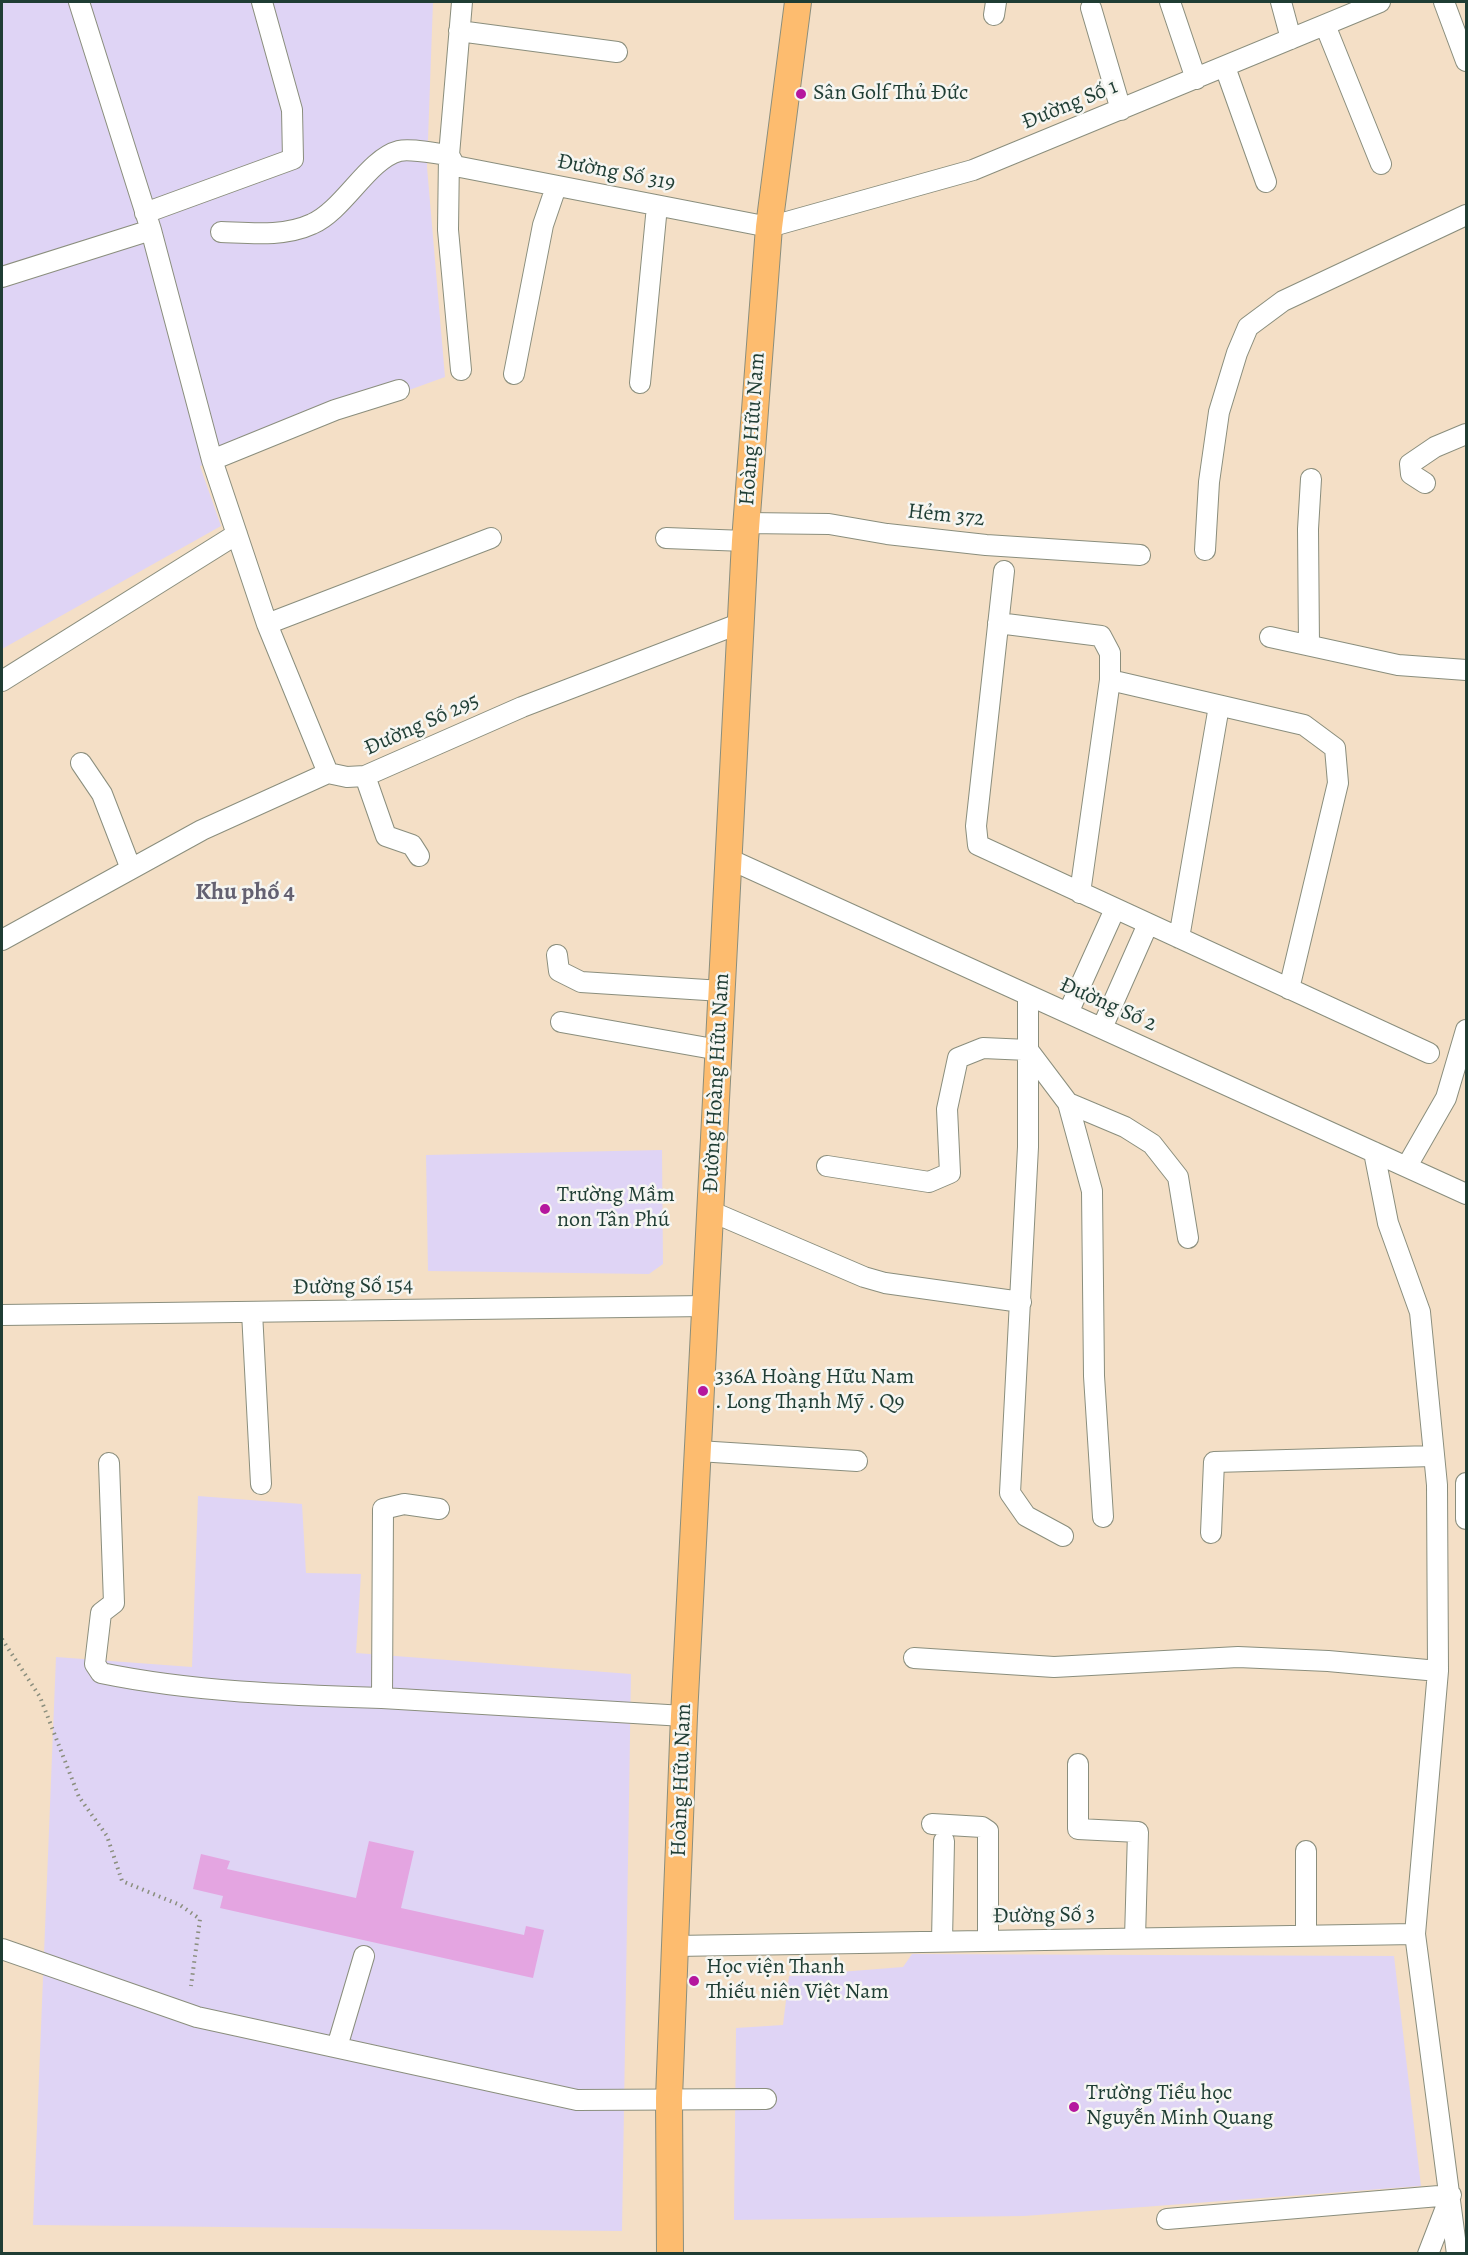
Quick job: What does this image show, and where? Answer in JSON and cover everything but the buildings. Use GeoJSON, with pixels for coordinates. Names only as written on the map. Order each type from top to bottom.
{"type":"FeatureCollection","features":[{"type":"Feature","properties":{"kind":"main road","name":"Hoàng Hữu Nam"},"geometry":{"type":"LineString","coordinates":[[729,859],[746,532],[769,227],[798,2]]}},
{"type":"Feature","properties":{"kind":"main road","name":"Đường Hoàng Hữu Nam"},"geometry":{"type":"LineString","coordinates":[[706,1306],[729,859]]}},
{"type":"Feature","properties":{"kind":"main road","name":"Hoàng Hữu Nam"},"geometry":{"type":"LineString","coordinates":[[670,2253],[669,2098],[684,1716],[706,1306]]}},
{"type":"Feature","properties":{"kind":"street"},"geometry":{"type":"LineString","coordinates":[[2,940],[202,830],[328,773],[267,624],[212,460],[148,221],[79,2]]}},
{"type":"Feature","properties":{"kind":"street"},"geometry":{"type":"LineString","coordinates":[[2,277],[148,221],[293,159],[292,110],[262,2]]}},
{"type":"Feature","properties":{"kind":"street"},"geometry":{"type":"LineString","coordinates":[[461,370],[448,230],[462,2]]}},
{"type":"Feature","properties":{"kind":"street"},"geometry":{"type":"LineString","coordinates":[[1170,2],[1196,79]]}},
{"type":"Feature","properties":{"kind":"street"},"geometry":{"type":"LineString","coordinates":[[1281,2],[1291,39]]}},
{"type":"Feature","properties":{"kind":"street","name":"Đường Số 1"},"geometry":{"type":"LineString","coordinates":[[769,227],[973,170],[1380,2]]}},
{"type":"Feature","properties":{"kind":"street"},"geometry":{"type":"LineString","coordinates":[[1444,2],[1467,61]]}},
{"type":"Feature","properties":{"kind":"street"},"geometry":{"type":"LineString","coordinates":[[1091,8],[1121,110]]}},
{"type":"Feature","properties":{"kind":"street"},"geometry":{"type":"LineString","coordinates":[[1325,25],[1381,164]]}},
{"type":"Feature","properties":{"kind":"street"},"geometry":{"type":"LineString","coordinates":[[459,31],[617,52]]}},
{"type":"Feature","properties":{"kind":"street"},"geometry":{"type":"LineString","coordinates":[[1225,67],[1266,182]]}},
{"type":"Feature","properties":{"kind":"street","name":"Đường Số 319"},"geometry":{"type":"LineString","coordinates":[[221,232],[274,233],[312,224],[341,203],[374,166],[399,151],[556,186],[769,227]]}},
{"type":"Feature","properties":{"kind":"street"},"geometry":{"type":"LineString","coordinates":[[514,375],[543,225],[556,186]]}},
{"type":"Feature","properties":{"kind":"street"},"geometry":{"type":"LineString","coordinates":[[640,383],[657,206]]}},
{"type":"Feature","properties":{"kind":"street"},"geometry":{"type":"LineString","coordinates":[[1205,550],[1209,482],[1219,412],[1237,353],[1248,327],[1283,302],[1467,215]]}},
{"type":"Feature","properties":{"kind":"street"},"geometry":{"type":"LineString","coordinates":[[212,460],[335,410],[399,390]]}},
{"type":"Feature","properties":{"kind":"street"},"geometry":{"type":"LineString","coordinates":[[1425,483],[1411,474],[1410,464],[1435,447],[1467,434]]}},
{"type":"Feature","properties":{"kind":"street"},"geometry":{"type":"LineString","coordinates":[[1309,645],[1308,528],[1311,479]]}},
{"type":"Feature","properties":{"kind":"street","name":"Hẻm 372"},"geometry":{"type":"LineString","coordinates":[[666,538],[829,524],[887,534],[986,545],[1140,555]]}},
{"type":"Feature","properties":{"kind":"street"},"geometry":{"type":"LineString","coordinates":[[2,681],[237,534]]}},
{"type":"Feature","properties":{"kind":"street"},"geometry":{"type":"LineString","coordinates":[[267,624],[491,538]]}},
{"type":"Feature","properties":{"kind":"street"},"geometry":{"type":"LineString","coordinates":[[1004,571],[975,841],[978,845],[1429,1053]]}},
{"type":"Feature","properties":{"kind":"street","name":"Đường Số 295"},"geometry":{"type":"LineString","coordinates":[[328,773],[347,777],[365,776],[522,706],[741,622]]}},
{"type":"Feature","properties":{"kind":"street"},"geometry":{"type":"LineString","coordinates":[[998,623],[1101,636],[1110,653],[1110,681],[1080,893]]}},
{"type":"Feature","properties":{"kind":"street"},"geometry":{"type":"LineString","coordinates":[[1270,637],[1398,665],[1467,670]]}},
{"type":"Feature","properties":{"kind":"street"},"geometry":{"type":"LineString","coordinates":[[1110,681],[1304,725],[1335,748],[1338,783],[1289,989]]}},
{"type":"Feature","properties":{"kind":"street"},"geometry":{"type":"LineString","coordinates":[[1179,938],[1219,705]]}},
{"type":"Feature","properties":{"kind":"street"},"geometry":{"type":"LineString","coordinates":[[81,763],[102,794],[130,870]]}},
{"type":"Feature","properties":{"kind":"street"},"geometry":{"type":"LineString","coordinates":[[365,776],[386,836],[412,845],[419,856]]}},
{"type":"Feature","properties":{"kind":"street","name":"Đường Số 2"},"geometry":{"type":"LineString","coordinates":[[729,859],[1467,1194]]}},
{"type":"Feature","properties":{"kind":"street"},"geometry":{"type":"LineString","coordinates":[[1068,1013],[1114,909]]}},
{"type":"Feature","properties":{"kind":"street"},"geometry":{"type":"LineString","coordinates":[[1102,1028],[1148,924]]}},
{"type":"Feature","properties":{"kind":"street"},"geometry":{"type":"LineString","coordinates":[[557,955],[559,971],[581,982],[722,991]]}},
{"type":"Feature","properties":{"kind":"street"},"geometry":{"type":"LineString","coordinates":[[1028,995],[1028,1147],[1010,1493],[1026,1516],[1063,1536]]}},
{"type":"Feature","properties":{"kind":"street"},"geometry":{"type":"LineString","coordinates":[[561,1022],[719,1050]]}},
{"type":"Feature","properties":{"kind":"street"},"geometry":{"type":"LineString","coordinates":[[1407,1166],[1446,1098],[1467,1030]]}},
{"type":"Feature","properties":{"kind":"street"},"geometry":{"type":"LineString","coordinates":[[827,1166],[929,1182],[950,1173],[947,1109],[958,1058],[983,1048],[1028,1050]]}},
{"type":"Feature","properties":{"kind":"street"},"geometry":{"type":"LineString","coordinates":[[1028,1050],[1068,1103],[1092,1191],[1095,1376],[1103,1517]]}},
{"type":"Feature","properties":{"kind":"street"},"geometry":{"type":"LineString","coordinates":[[1068,1103],[1125,1127],[1152,1144],[1178,1176],[1188,1238]]}},
{"type":"Feature","properties":{"kind":"street"},"geometry":{"type":"LineString","coordinates":[[1374,1152],[1388,1224],[1420,1312],[1437,1485],[1438,1671],[1415,1934],[1457,2253]]}},
{"type":"Feature","properties":{"kind":"street"},"geometry":{"type":"LineString","coordinates":[[710,1211],[864,1277],[885,1283],[1021,1302]]}},
{"type":"Feature","properties":{"kind":"street","name":"Đường Số 154"},"geometry":{"type":"LineString","coordinates":[[2,1315],[706,1306]]}},
{"type":"Feature","properties":{"kind":"street"},"geometry":{"type":"LineString","coordinates":[[252,1312],[261,1484]]}},
{"type":"Feature","properties":{"kind":"street"},"geometry":{"type":"LineString","coordinates":[[698,1451],[857,1461]]}},
{"type":"Feature","properties":{"kind":"street"},"geometry":{"type":"LineString","coordinates":[[1211,1533],[1214,1462],[1433,1456]]}},
{"type":"Feature","properties":{"kind":"street"},"geometry":{"type":"LineString","coordinates":[[109,1463],[114,1603],[101,1613],[94,1664],[101,1673],[148,1683],[305,1695],[684,1716]]}},
{"type":"Feature","properties":{"kind":"street"},"geometry":{"type":"LineString","coordinates":[[1467,1483],[1467,1519]]}},
{"type":"Feature","properties":{"kind":"street"},"geometry":{"type":"LineString","coordinates":[[382,1698],[383,1509],[395,1504],[439,1509]]}},
{"type":"Feature","properties":{"kind":"street"},"geometry":{"type":"LineString","coordinates":[[914,1658],[1054,1667],[1238,1657],[1328,1661],[1438,1671]]}},
{"type":"Feature","properties":{"kind":"street"},"geometry":{"type":"LineString","coordinates":[[1078,1764],[1078,1829],[1138,1832],[1135,1938]]}},
{"type":"Feature","properties":{"kind":"street"},"geometry":{"type":"LineString","coordinates":[[932,1824],[982,1827],[988,1831],[988,1941]]}},
{"type":"Feature","properties":{"kind":"street"},"geometry":{"type":"LineString","coordinates":[[942,1941],[944,1841]]}},
{"type":"Feature","properties":{"kind":"street"},"geometry":{"type":"LineString","coordinates":[[1306,1851],[1306,1935]]}},
{"type":"Feature","properties":{"kind":"street","name":"Đường Số 3"},"geometry":{"type":"LineString","coordinates":[[675,1946],[1415,1934]]}},
{"type":"Feature","properties":{"kind":"street"},"geometry":{"type":"LineString","coordinates":[[2,1949],[197,2017],[577,2100],[766,2099]]}},
{"type":"Feature","properties":{"kind":"street"},"geometry":{"type":"LineString","coordinates":[[337,2047],[364,1956]]}},
{"type":"Feature","properties":{"kind":"street"},"geometry":{"type":"LineString","coordinates":[[1167,2219],[1451,2195]]}},
{"type":"Feature","properties":{"kind":"street"},"geometry":{"type":"LineString","coordinates":[[1428,2253],[1451,2195]]}},
{"type":"Feature","properties":{"kind":"path"},"geometry":{"type":"LineString","coordinates":[[2,1640],[40,1697],[79,1797],[107,1836],[122,1881],[180,1905],[200,1919],[190,1986]]}},
{"type":"Feature","properties":{"kind":"shaded area"},"geometry":{"type":"Polygon","coordinates":[[[2,2],[433,2],[427,167],[445,377],[200,466],[221,526],[2,649],[2,2]]]}},
{"type":"Feature","properties":{"kind":"shaded area","name":"Trường Mầm non Tân Phú"},"geometry":{"type":"Polygon","coordinates":[[[662,1150],[663,1264],[649,1274],[428,1271],[426,1155],[662,1150]]]}},
{"type":"Feature","properties":{"kind":"shaded area"},"geometry":{"type":"Polygon","coordinates":[[[198,1496],[302,1504],[306,1573],[361,1574],[356,1653],[631,1674],[622,2231],[33,2225],[56,1657],[192,1667],[198,1496]]]}},
{"type":"Feature","properties":{"kind":"shaded area","name":"Trường Tiểu học Nguyễn Minh Quang"},"geometry":{"type":"Polygon","coordinates":[[[912,1954],[1394,1956],[1421,2186],[1024,2216],[734,2220],[736,2028],[783,2025],[789,1976],[903,1967],[912,1954]]]}},
{"type":"Feature","properties":{"kind":"place","name":"Sân Golf Thủ Đức"},"geometry":{"type":"Point","coordinates":[801,94]}},
{"type":"Feature","properties":{"kind":"place","name":"Trường Mầm non Tân Phú"},"geometry":{"type":"Point","coordinates":[545,1209]}},
{"type":"Feature","properties":{"kind":"place","name":"336A Hoàng Hữu Nam . Long Thạnh Mỹ . Q9"},"geometry":{"type":"Point","coordinates":[703,1391]}},
{"type":"Feature","properties":{"kind":"place","name":"Học viện Thanh Thiếu niên Việt Nam"},"geometry":{"type":"Point","coordinates":[694,1981]}},
{"type":"Feature","properties":{"kind":"place","name":"Trường Tiểu học Nguyễn Minh Quang"},"geometry":{"type":"Point","coordinates":[1074,2107]}},
{"type":"Feature","properties":{"kind":"district","name":"Khu phố 4"},"geometry":{"type":"Point","coordinates":[245,893]}}]}
